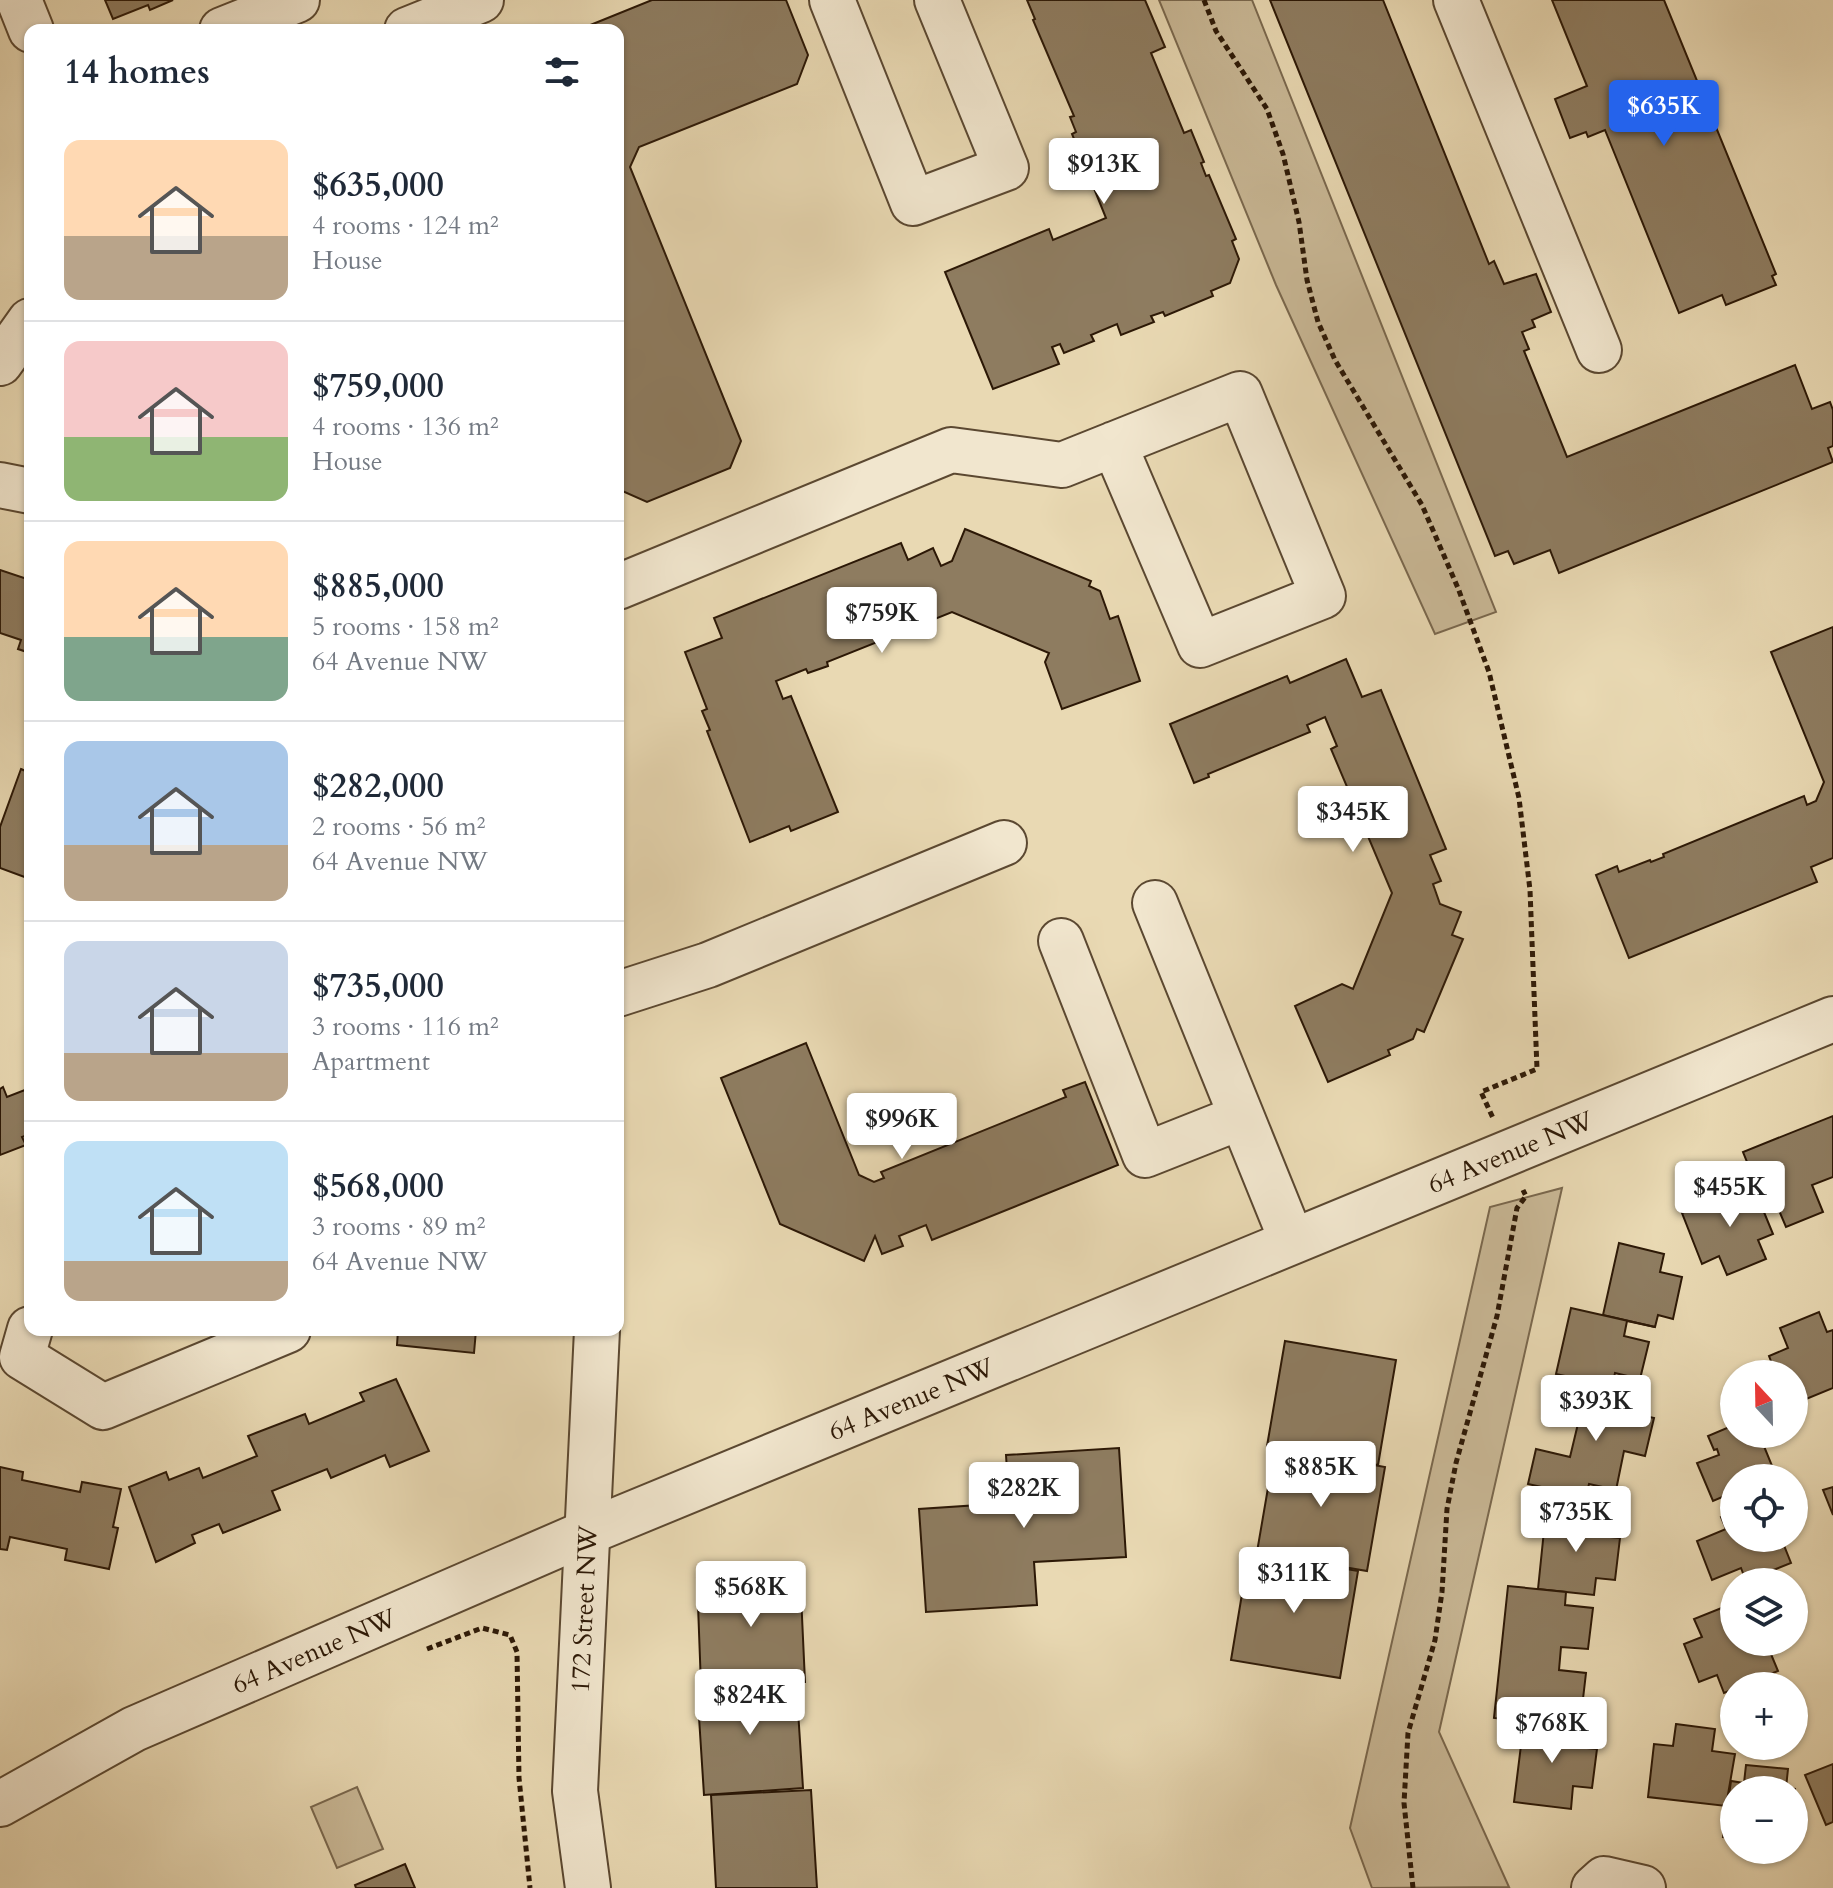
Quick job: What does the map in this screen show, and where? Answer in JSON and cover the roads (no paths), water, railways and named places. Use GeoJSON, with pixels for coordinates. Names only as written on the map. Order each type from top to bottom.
{"type":"FeatureCollection","features":[{"type":"Feature","properties":{"kind":"street"},"geometry":{"type":"LineString","coordinates":[[19,0],[29,24]]}},
{"type":"Feature","properties":{"kind":"street"},"geometry":{"type":"LineString","coordinates":[[237,24],[297,0]]}},
{"type":"Feature","properties":{"kind":"street"},"geometry":{"type":"LineString","coordinates":[[306,0],[316,24]]}},
{"type":"Feature","properties":{"kind":"street"},"geometry":{"type":"LineString","coordinates":[[422,24],[481,0]]}},
{"type":"Feature","properties":{"kind":"street"},"geometry":{"type":"LineString","coordinates":[[832,0],[913,203],[1006,168],[937,0]]}},
{"type":"Feature","properties":{"kind":"street"},"geometry":{"type":"LineString","coordinates":[[1456,0],[1599,350]]}},
{"type":"Feature","properties":{"kind":"street"},"geometry":{"type":"LineString","coordinates":[[0,363],[24,329]]}},
{"type":"Feature","properties":{"kind":"street"},"geometry":{"type":"LineString","coordinates":[[624,585],[951,450],[1062,465],[1114,444],[1240,394],[1323,596],[1200,645],[1114,444]]}},
{"type":"Feature","properties":{"kind":"street"},"geometry":{"type":"LineString","coordinates":[[0,485],[24,490]]}},
{"type":"Feature","properties":{"kind":"street"},"geometry":{"type":"LineString","coordinates":[[624,992],[708,965],[1004,843]]}},
{"type":"Feature","properties":{"kind":"street"},"geometry":{"type":"LineString","coordinates":[[1155,903],[1292,1241]]}},
{"type":"Feature","properties":{"kind":"street"},"geometry":{"type":"LineString","coordinates":[[1061,941],[1145,1155],[1241,1117]]}},
{"type":"Feature","properties":{"kind":"street","name":"64 Avenue NW"},"geometry":{"type":"LineString","coordinates":[[0,1804],[134,1729],[588,1532],[1833,1019]]}},
{"type":"Feature","properties":{"kind":"street"},"geometry":{"type":"LineString","coordinates":[[28,1336],[22,1357],[103,1407],[274,1336]]}},
{"type":"Feature","properties":{"kind":"street","name":"172 Street NW"},"geometry":{"type":"LineString","coordinates":[[588,1888],[575,1791],[597,1336]]}},
{"type":"Feature","properties":{"kind":"street"},"geometry":{"type":"LineString","coordinates":[[1594,1888],[1604,1879],[1643,1888]]}}]}
